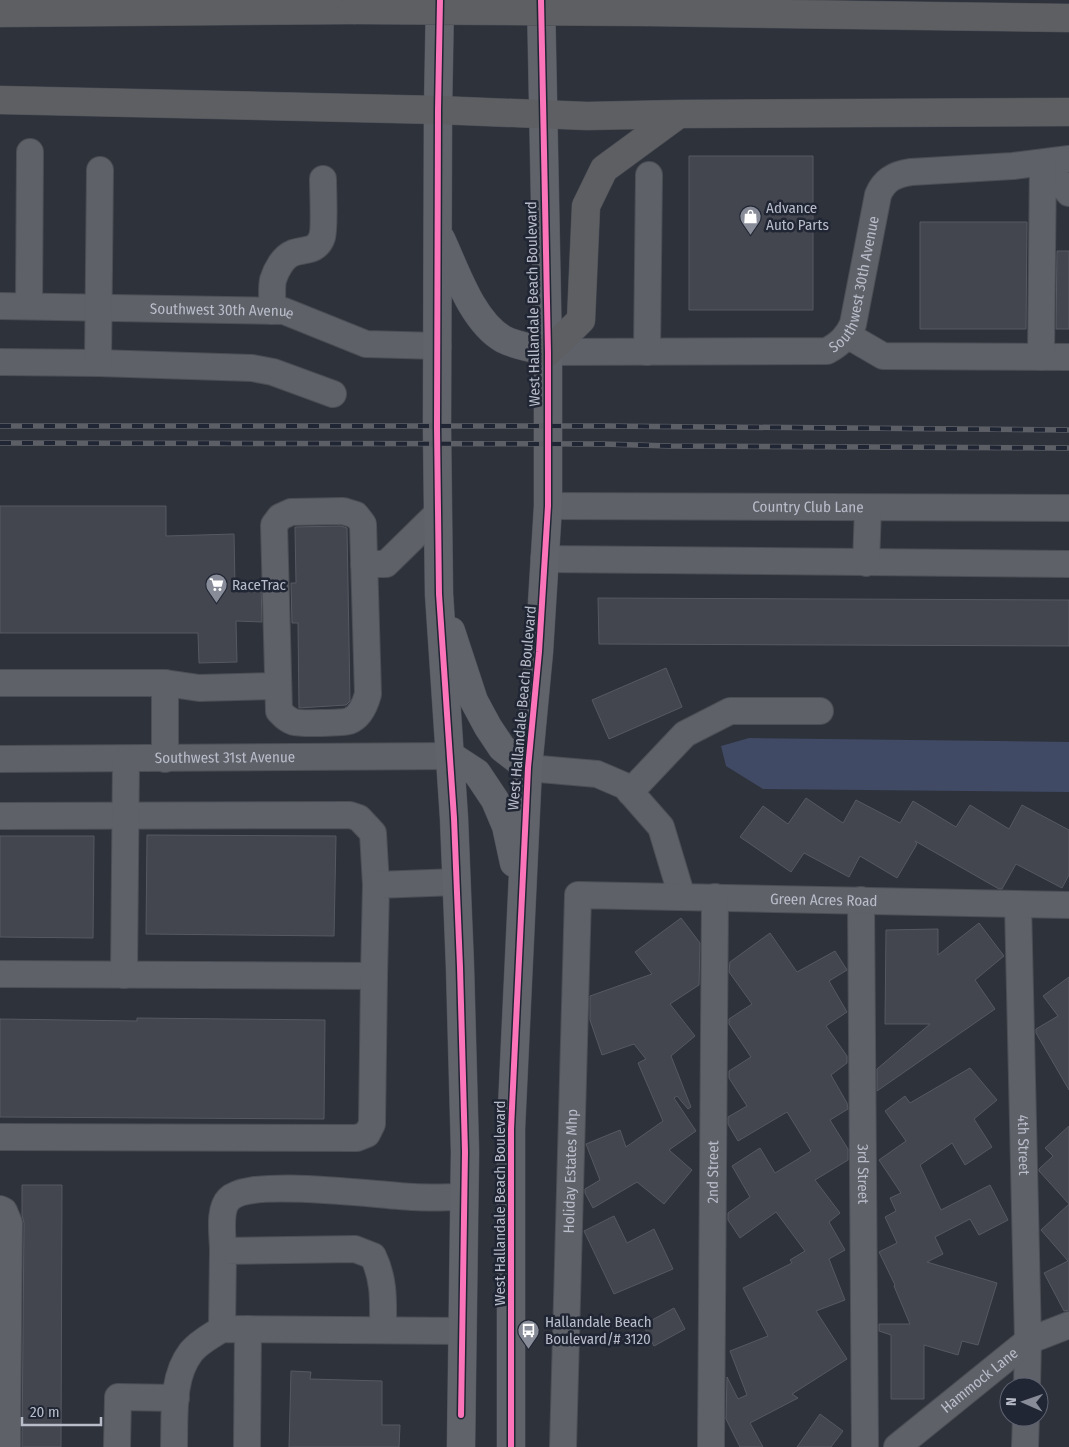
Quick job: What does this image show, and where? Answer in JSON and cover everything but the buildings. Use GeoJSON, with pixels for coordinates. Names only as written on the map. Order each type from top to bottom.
{"type":"FeatureCollection","features":[{"type":"Feature","properties":{"kind":"highway"},"geometry":{"type":"LineString","coordinates":[[0,13],[353,10],[1069,18]]}},
{"type":"Feature","properties":{"kind":"highway"},"geometry":{"type":"LineString","coordinates":[[0,100],[438,110],[587,116],[1069,112]]}},
{"type":"Feature","properties":{"kind":"highway"},"geometry":{"type":"LineString","coordinates":[[548,352],[581,320],[586,206],[604,169],[678,114]]}},
{"type":"Feature","properties":{"kind":"main road"},"geometry":{"type":"LineString","coordinates":[[440,0],[438,110],[438,513],[440,594],[457,882],[464,1132],[462,1447]]}},
{"type":"Feature","properties":{"kind":"main road","name":"West Hallandale Beach Boulevard"},"geometry":{"type":"LineString","coordinates":[[511,1447],[511,1129],[528,768],[540,652],[548,506],[548,352],[541,0]]}},
{"type":"Feature","properties":{"kind":"main road"},"geometry":{"type":"LineString","coordinates":[[438,232],[469,300],[487,328],[505,340],[548,352]]}},
{"type":"Feature","properties":{"kind":"main road"},"geometry":{"type":"LineString","coordinates":[[440,594],[474,701],[502,748],[528,768]]}},
{"type":"Feature","properties":{"kind":"main road"},"geometry":{"type":"LineString","coordinates":[[451,756],[477,773],[496,800],[506,826],[522,903]]}},
{"type":"Feature","properties":{"kind":"main road"},"geometry":{"type":"LineString","coordinates":[[461,1415],[470,1447]]}},
{"type":"Feature","properties":{"kind":"street"},"geometry":{"type":"LineString","coordinates":[[29,306],[30,152]]}},
{"type":"Feature","properties":{"kind":"street","name":"Southwest 30th Avenue"},"geometry":{"type":"LineString","coordinates":[[548,352],[827,351],[839,344],[853,324],[878,195],[881,187],[889,179],[911,172],[1013,166],[1069,159]]}},
{"type":"Feature","properties":{"kind":"street"},"geometry":{"type":"LineString","coordinates":[[1043,163],[1069,193]]}},
{"type":"Feature","properties":{"kind":"street"},"geometry":{"type":"LineString","coordinates":[[1041,357],[1043,163]]}},
{"type":"Feature","properties":{"kind":"street"},"geometry":{"type":"LineString","coordinates":[[98,363],[100,170]]}},
{"type":"Feature","properties":{"kind":"street"},"geometry":{"type":"LineString","coordinates":[[647,352],[649,175]]}},
{"type":"Feature","properties":{"kind":"street"},"geometry":{"type":"LineString","coordinates":[[272,311],[273,281],[277,268],[293,253],[306,251],[315,246],[322,237],[323,179]]}},
{"type":"Feature","properties":{"kind":"street","name":"Southwest 30th Avenue"},"geometry":{"type":"LineString","coordinates":[[0,306],[284,311],[366,344],[438,346]]}},
{"type":"Feature","properties":{"kind":"street"},"geometry":{"type":"LineString","coordinates":[[847,335],[883,356],[1069,358]]}},
{"type":"Feature","properties":{"kind":"street"},"geometry":{"type":"LineString","coordinates":[[0,362],[252,368],[273,372],[333,394]]}},
{"type":"Feature","properties":{"kind":"street","name":"Country Club Lane"},"geometry":{"type":"LineString","coordinates":[[548,506],[1069,508]]}},
{"type":"Feature","properties":{"kind":"street"},"geometry":{"type":"LineString","coordinates":[[866,563],[868,508]]}},
{"type":"Feature","properties":{"kind":"street"},"geometry":{"type":"LineString","coordinates":[[344,511],[356,515],[363,524],[368,694],[365,706],[358,716],[348,722],[296,723],[286,719],[279,711],[278,686],[274,525],[280,517],[291,512],[344,511]]}},
{"type":"Feature","properties":{"kind":"street"},"geometry":{"type":"LineString","coordinates":[[364,564],[386,564],[438,513]]}},
{"type":"Feature","properties":{"kind":"street"},"geometry":{"type":"LineString","coordinates":[[544,559],[1069,564]]}},
{"type":"Feature","properties":{"kind":"street"},"geometry":{"type":"LineString","coordinates":[[0,683],[165,683],[199,688],[278,686]]}},
{"type":"Feature","properties":{"kind":"street"},"geometry":{"type":"LineString","coordinates":[[165,683],[165,759]]}},
{"type":"Feature","properties":{"kind":"street"},"geometry":{"type":"LineString","coordinates":[[630,792],[685,734],[730,711],[820,711]]}},
{"type":"Feature","properties":{"kind":"street","name":"Southwest 31st Avenue"},"geometry":{"type":"LineString","coordinates":[[0,759],[451,756]]}},
{"type":"Feature","properties":{"kind":"street"},"geometry":{"type":"LineString","coordinates":[[124,975],[126,759]]}},
{"type":"Feature","properties":{"kind":"street"},"geometry":{"type":"LineString","coordinates":[[528,768],[597,774],[626,786],[661,827],[682,897]]}},
{"type":"Feature","properties":{"kind":"street"},"geometry":{"type":"LineString","coordinates":[[0,816],[350,815],[359,818],[373,833],[376,885],[372,1124],[367,1134],[357,1138],[0,1137]]}},
{"type":"Feature","properties":{"kind":"street"},"geometry":{"type":"LineString","coordinates":[[376,885],[457,882]]}},
{"type":"Feature","properties":{"kind":"street","name":"Green Acres Road"},"geometry":{"type":"LineString","coordinates":[[578,895],[1069,905]]}},
{"type":"Feature","properties":{"kind":"street","name":"Holiday Estates Mhp"},"geometry":{"type":"LineString","coordinates":[[563,1447],[578,895]]}},
{"type":"Feature","properties":{"kind":"street","name":"2nd Street"},"geometry":{"type":"LineString","coordinates":[[711,1447],[715,898]]}},
{"type":"Feature","properties":{"kind":"street","name":"3rd Street"},"geometry":{"type":"LineString","coordinates":[[861,900],[865,1447]]}},
{"type":"Feature","properties":{"kind":"street","name":"4th Street"},"geometry":{"type":"LineString","coordinates":[[1018,904],[1028,1341],[1026,1377]]}},
{"type":"Feature","properties":{"kind":"street"},"geometry":{"type":"LineString","coordinates":[[0,974],[374,976]]}},
{"type":"Feature","properties":{"kind":"street"},"geometry":{"type":"LineString","coordinates":[[247,1447],[235,1329],[223,1251],[223,1210],[228,1200],[238,1193],[274,1189],[298,1189],[416,1198],[464,1197]]}},
{"type":"Feature","properties":{"kind":"street"},"geometry":{"type":"LineString","coordinates":[[0,1208],[9,1223],[7,1447]]}},
{"type":"Feature","properties":{"kind":"street"},"geometry":{"type":"LineString","coordinates":[[223,1251],[355,1249],[373,1256],[383,1285],[383,1330]]}},
{"type":"Feature","properties":{"kind":"street","name":"Hammock Lane"},"geometry":{"type":"LineString","coordinates":[[896,1447],[1028,1341],[1069,1325]]}},
{"type":"Feature","properties":{"kind":"street"},"geometry":{"type":"LineString","coordinates":[[174,1447],[178,1382],[191,1352],[205,1339],[235,1329],[463,1331]]}},
{"type":"Feature","properties":{"kind":"street"},"geometry":{"type":"LineString","coordinates":[[117,1447],[118,1397],[176,1398]]}},
{"type":"Feature","properties":{"kind":"street"},"geometry":{"type":"LineString","coordinates":[[1025,1447],[1026,1427]]}},
{"type":"Feature","properties":{"kind":"water"},"geometry":{"type":"Polygon","coordinates":[[[749,738],[1069,742],[1069,792],[763,789],[726,766],[721,746],[749,738]]]}},
{"type":"Feature","properties":{"kind":"railway"},"geometry":{"type":"LineString","coordinates":[[0,426],[604,426],[1069,430]]}},
{"type":"Feature","properties":{"kind":"railway"},"geometry":{"type":"LineString","coordinates":[[0,443],[603,444],[1069,448]]}},
{"type":"Feature","properties":{"kind":"cycle path"},"geometry":{"type":"LineString","coordinates":[[440,0],[437,427],[439,594],[454,818],[465,1152],[461,1415]]}},
{"type":"Feature","properties":{"kind":"cycle path"},"geometry":{"type":"LineString","coordinates":[[511,1447],[511,1129],[528,768],[539,652],[548,506],[548,352],[541,0]]}},
{"type":"Feature","properties":{"kind":"place","name":"Advance Auto Parts"},"geometry":{"type":"Point","coordinates":[750,236]}},
{"type":"Feature","properties":{"kind":"place","name":"RaceTrac"},"geometry":{"type":"Point","coordinates":[216,604]}},
{"type":"Feature","properties":{"kind":"place","name":"Hallandale Beach Boulevard/# 3120"},"geometry":{"type":"Point","coordinates":[529,1350]}}]}
